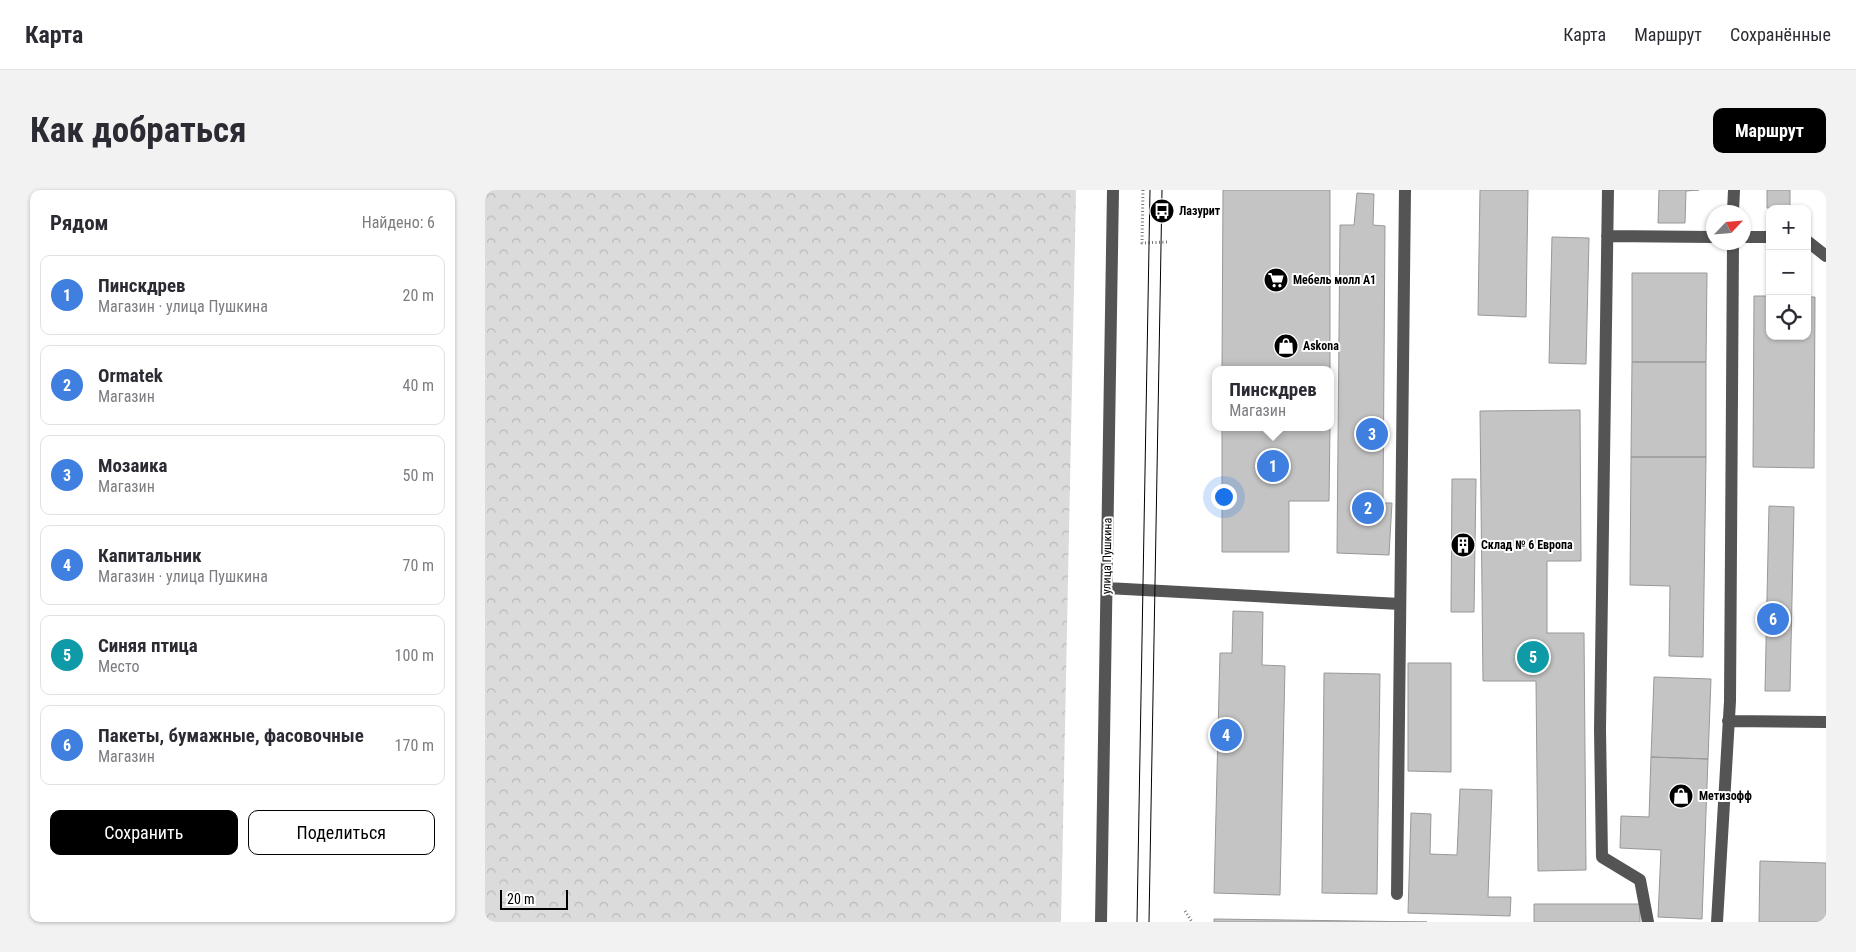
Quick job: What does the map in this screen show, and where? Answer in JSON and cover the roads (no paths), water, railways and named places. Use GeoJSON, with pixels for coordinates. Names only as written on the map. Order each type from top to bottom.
{"type":"FeatureCollection","features":[{"type":"Feature","properties":{"kind":"street","name":"улица Пушкина"},"geometry":{"type":"LineString","coordinates":[[1101,922],[1113,190]]}},
{"type":"Feature","properties":{"kind":"street"},"geometry":{"type":"LineString","coordinates":[[1397,894],[1405,190]]}},
{"type":"Feature","properties":{"kind":"street"},"geometry":{"type":"LineString","coordinates":[[1608,190],[1600,730],[1602,857],[1640,880],[1648,922]]}},
{"type":"Feature","properties":{"kind":"street"},"geometry":{"type":"LineString","coordinates":[[1733,205],[1734,190]]}},
{"type":"Feature","properties":{"kind":"street"},"geometry":{"type":"LineString","coordinates":[[1607,236],[1706,237]]}},
{"type":"Feature","properties":{"kind":"street"},"geometry":{"type":"LineString","coordinates":[[1751,237],[1766,237]]}},
{"type":"Feature","properties":{"kind":"street"},"geometry":{"type":"LineString","coordinates":[[1811,243],[1826,256]]}},
{"type":"Feature","properties":{"kind":"street"},"geometry":{"type":"LineString","coordinates":[[1717,922],[1729,721],[1733,250]]}},
{"type":"Feature","properties":{"kind":"street"},"geometry":{"type":"LineString","coordinates":[[1107,588],[1400,604]]}},
{"type":"Feature","properties":{"kind":"street"},"geometry":{"type":"LineString","coordinates":[[1729,721],[1826,722]]}},
{"type":"Feature","properties":{"kind":"tram line"},"geometry":{"type":"LineString","coordinates":[[1137,922],[1150,190]]}},
{"type":"Feature","properties":{"kind":"tram line"},"geometry":{"type":"LineString","coordinates":[[1149,922],[1162,190]]}},
{"type":"Feature","properties":{"kind":"place","name":"Лазурит"},"geometry":{"type":"Point","coordinates":[1162,211]}},
{"type":"Feature","properties":{"kind":"place","name":"Мебель молл А1"},"geometry":{"type":"Point","coordinates":[1276,280]}},
{"type":"Feature","properties":{"kind":"place","name":"Askona"},"geometry":{"type":"Point","coordinates":[1286,346]}},
{"type":"Feature","properties":{"kind":"place","name":"Мозаика"},"geometry":{"type":"Point","coordinates":[1372,434]}},
{"type":"Feature","properties":{"kind":"place","name":"Пинскдрев"},"geometry":{"type":"Point","coordinates":[1273,466]}},
{"type":"Feature","properties":{"kind":"place","name":"Ormatek"},"geometry":{"type":"Point","coordinates":[1368,508]}},
{"type":"Feature","properties":{"kind":"place","name":"Склад № 6 Европа"},"geometry":{"type":"Point","coordinates":[1463,545]}},
{"type":"Feature","properties":{"kind":"place","name":"Пакеты, бумажные, фасовочные"},"geometry":{"type":"Point","coordinates":[1773,619]}},
{"type":"Feature","properties":{"kind":"place","name":"Синяя птица"},"geometry":{"type":"Point","coordinates":[1533,657]}},
{"type":"Feature","properties":{"kind":"place","name":"Капитальник"},"geometry":{"type":"Point","coordinates":[1226,735]}},
{"type":"Feature","properties":{"kind":"place","name":"Метизофф"},"geometry":{"type":"Point","coordinates":[1681,796]}}]}
